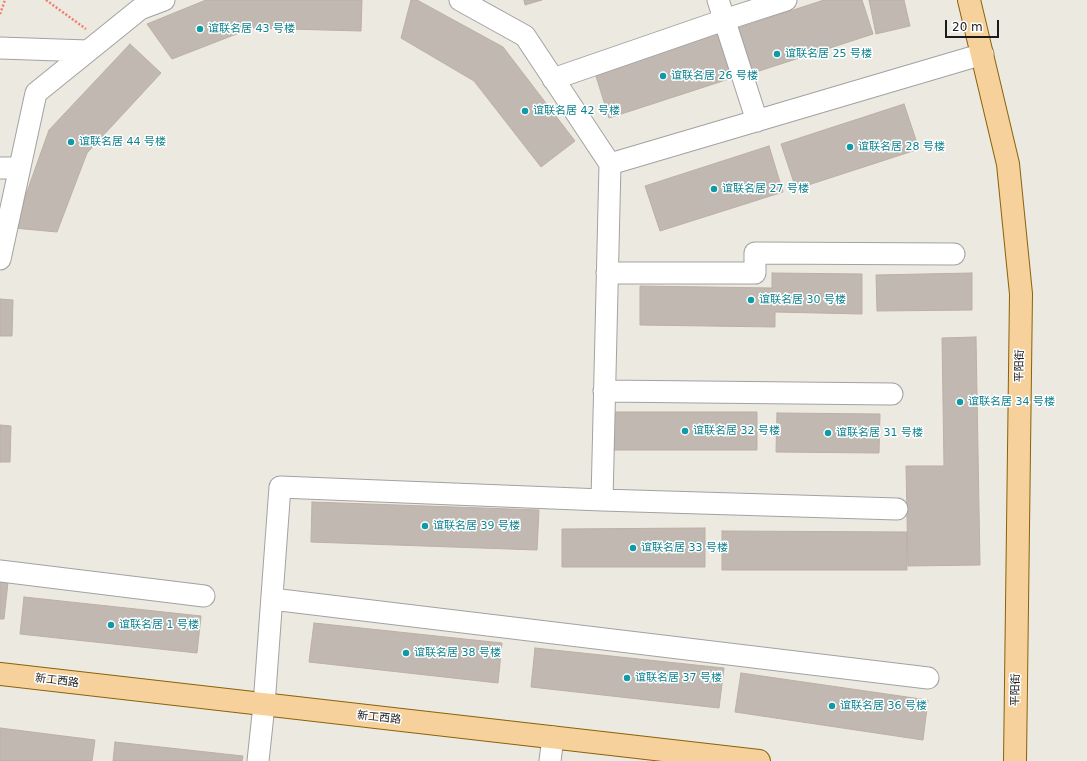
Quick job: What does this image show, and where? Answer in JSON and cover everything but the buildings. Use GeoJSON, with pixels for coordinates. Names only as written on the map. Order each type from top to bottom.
{"type":"FeatureCollection","features":[{"type":"Feature","properties":{"kind":"main road","name":"平阳街"},"geometry":{"type":"LineString","coordinates":[[969,0],[1008,164],[1021,294],[1015,761]]}},
{"type":"Feature","properties":{"kind":"main road","name":"新工西路"},"geometry":{"type":"LineString","coordinates":[[0,674],[553,737],[715,759],[759,761]]}},
{"type":"Feature","properties":{"kind":"street"},"geometry":{"type":"LineString","coordinates":[[460,0],[525,36],[610,164],[602,500]]}},
{"type":"Feature","properties":{"kind":"street"},"geometry":{"type":"LineString","coordinates":[[718,0],[756,121]]}},
{"type":"Feature","properties":{"kind":"street"},"geometry":{"type":"LineString","coordinates":[[554,79],[786,0]]}},
{"type":"Feature","properties":{"kind":"street"},"geometry":{"type":"LineString","coordinates":[[0,258],[10,168],[36,93],[140,8],[157,1]]}},
{"type":"Feature","properties":{"kind":"street"},"geometry":{"type":"LineString","coordinates":[[0,48],[94,46]]}},
{"type":"Feature","properties":{"kind":"street"},"geometry":{"type":"LineString","coordinates":[[610,164],[982,54]]}},
{"type":"Feature","properties":{"kind":"street"},"geometry":{"type":"LineString","coordinates":[[607,273],[755,273],[755,253],[954,254]]}},
{"type":"Feature","properties":{"kind":"street"},"geometry":{"type":"LineString","coordinates":[[604,391],[892,394]]}},
{"type":"Feature","properties":{"kind":"street"},"geometry":{"type":"LineString","coordinates":[[258,761],[264,705],[280,487],[896,510]]}},
{"type":"Feature","properties":{"kind":"street"},"geometry":{"type":"LineString","coordinates":[[0,571],[204,596]]}},
{"type":"Feature","properties":{"kind":"street"},"geometry":{"type":"LineString","coordinates":[[272,599],[928,678]]}},
{"type":"Feature","properties":{"kind":"street"},"geometry":{"type":"LineString","coordinates":[[550,761],[553,737]]}},
{"type":"Feature","properties":{"kind":"path"},"geometry":{"type":"LineString","coordinates":[[0,14],[5,0]]}},
{"type":"Feature","properties":{"kind":"path"},"geometry":{"type":"LineString","coordinates":[[46,0],[94,46]]}},
{"type":"Feature","properties":{"kind":"place","name":"谊联名居 43 号楼"},"geometry":{"type":"Point","coordinates":[200,29]}},
{"type":"Feature","properties":{"kind":"place","name":"谊联名居 25 号楼"},"geometry":{"type":"Point","coordinates":[777,54]}},
{"type":"Feature","properties":{"kind":"place","name":"谊联名居 26 号楼"},"geometry":{"type":"Point","coordinates":[663,76]}},
{"type":"Feature","properties":{"kind":"place","name":"谊联名居 42 号楼"},"geometry":{"type":"Point","coordinates":[525,111]}},
{"type":"Feature","properties":{"kind":"place","name":"谊联名居 44 号楼"},"geometry":{"type":"Point","coordinates":[71,142]}},
{"type":"Feature","properties":{"kind":"place","name":"谊联名居 28 号楼"},"geometry":{"type":"Point","coordinates":[850,147]}},
{"type":"Feature","properties":{"kind":"place","name":"谊联名居 27 号楼"},"geometry":{"type":"Point","coordinates":[714,189]}},
{"type":"Feature","properties":{"kind":"place","name":"谊联名居 30 号楼"},"geometry":{"type":"Point","coordinates":[751,300]}},
{"type":"Feature","properties":{"kind":"place","name":"谊联名居 34 号楼"},"geometry":{"type":"Point","coordinates":[960,402]}},
{"type":"Feature","properties":{"kind":"place","name":"谊联名居 32 号楼"},"geometry":{"type":"Point","coordinates":[685,431]}},
{"type":"Feature","properties":{"kind":"place","name":"谊联名居 31 号楼"},"geometry":{"type":"Point","coordinates":[828,433]}},
{"type":"Feature","properties":{"kind":"place","name":"谊联名居 39 号楼"},"geometry":{"type":"Point","coordinates":[425,526]}},
{"type":"Feature","properties":{"kind":"place","name":"谊联名居 33 号楼"},"geometry":{"type":"Point","coordinates":[633,548]}},
{"type":"Feature","properties":{"kind":"place","name":"谊联名居 1 号楼"},"geometry":{"type":"Point","coordinates":[111,625]}},
{"type":"Feature","properties":{"kind":"place","name":"谊联名居 38 号楼"},"geometry":{"type":"Point","coordinates":[406,653]}},
{"type":"Feature","properties":{"kind":"place","name":"谊联名居 37 号楼"},"geometry":{"type":"Point","coordinates":[627,678]}},
{"type":"Feature","properties":{"kind":"place","name":"谊联名居 36 号楼"},"geometry":{"type":"Point","coordinates":[832,706]}}]}
